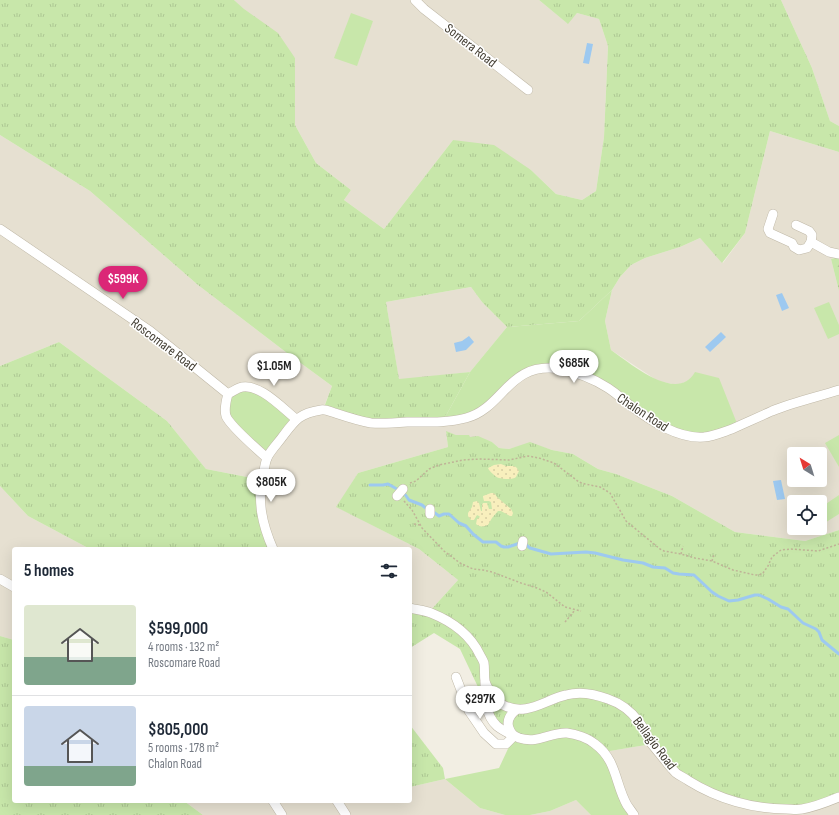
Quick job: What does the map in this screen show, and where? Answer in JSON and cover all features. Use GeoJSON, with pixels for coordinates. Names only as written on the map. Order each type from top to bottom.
{"type":"FeatureCollection","features":[{"type":"Feature","properties":{"kind":"street","name":"Somera Road"},"geometry":{"type":"LineString","coordinates":[[415,0],[424,9],[528,90]]}},
{"type":"Feature","properties":{"kind":"street"},"geometry":{"type":"LineString","coordinates":[[773,214],[768,228],[770,233],[792,243],[794,247],[799,250],[807,248],[811,242],[812,235],[808,231],[796,225]]}},
{"type":"Feature","properties":{"kind":"street","name":"Roscomare Road"},"geometry":{"type":"LineString","coordinates":[[0,229],[150,331],[228,394]]}},
{"type":"Feature","properties":{"kind":"street"},"geometry":{"type":"LineString","coordinates":[[811,242],[829,252],[839,254]]}},
{"type":"Feature","properties":{"kind":"street","name":"Chalon Road"},"geometry":{"type":"LineString","coordinates":[[296,419],[304,414],[323,410],[371,423],[443,421],[466,418],[476,415],[486,408],[514,381],[525,374],[536,369],[546,368],[560,369],[590,379],[608,388],[654,422],[678,433],[703,437],[724,432],[774,410],[839,390]]}},
{"type":"Feature","properties":{"kind":"street"},"geometry":{"type":"LineString","coordinates":[[267,458],[232,426],[227,417],[225,406],[228,394],[240,387],[253,387],[262,391],[296,419],[267,458],[262,480],[260,501],[262,520],[272,547]]}},
{"type":"Feature","properties":{"kind":"street"},"geometry":{"type":"LineString","coordinates":[[0,579],[12,586]]}},
{"type":"Feature","properties":{"kind":"street"},"geometry":{"type":"LineString","coordinates":[[412,608],[429,612],[447,620],[462,631],[476,647],[484,662],[486,703],[488,711],[491,719],[497,726],[524,740],[536,740],[566,733],[586,738],[594,743],[604,752],[612,766],[627,804],[634,815]]}},
{"type":"Feature","properties":{"kind":"street"},"geometry":{"type":"LineString","coordinates":[[456,677],[468,711],[484,733],[496,744],[506,744],[514,736]]}},
{"type":"Feature","properties":{"kind":"street"},"geometry":{"type":"LineString","coordinates":[[485,682],[497,700],[516,710],[511,715],[508,722],[509,728],[514,736]]}},
{"type":"Feature","properties":{"kind":"street","name":"Bellagio Road"},"geometry":{"type":"LineString","coordinates":[[516,710],[524,710],[535,707],[568,694],[579,693],[599,696],[618,703],[632,712],[652,744],[677,773],[697,786],[712,793],[755,806],[779,809],[801,809],[824,803],[839,797]]}},
{"type":"Feature","properties":{"kind":"street"},"geometry":{"type":"LineString","coordinates":[[274,803],[282,815]]}},
{"type":"Feature","properties":{"kind":"street"},"geometry":{"type":"LineString","coordinates":[[338,803],[346,815]]}},
{"type":"Feature","properties":{"kind":"path"},"geometry":{"type":"LineString","coordinates":[[581,612],[565,607],[546,592],[537,588],[492,572],[473,569],[460,563],[444,550],[420,525],[412,510],[399,493],[405,486],[420,478],[429,469],[438,465],[463,460],[509,460],[533,456],[554,463],[579,482],[600,487],[608,491],[622,515],[630,524],[664,551],[712,561],[732,570],[748,574],[759,574],[766,570],[772,557],[781,550],[791,549],[818,551],[828,549],[839,544]]}},
{"type":"Feature","properties":{"kind":"path"},"geometry":{"type":"LineString","coordinates":[[414,524],[420,525]]}},
{"type":"Feature","properties":{"kind":"path"},"geometry":{"type":"LineString","coordinates":[[681,554],[683,546]]}},
{"type":"Feature","properties":{"kind":"path"},"geometry":{"type":"LineString","coordinates":[[712,561],[714,554]]}},
{"type":"Feature","properties":{"kind":"path"},"geometry":{"type":"LineString","coordinates":[[566,622],[576,610]]}},
{"type":"Feature","properties":{"kind":"shaded area"},"geometry":{"type":"Polygon","coordinates":[[[234,0],[539,0],[567,23],[577,13],[599,19],[608,46],[604,137],[596,191],[582,200],[556,194],[531,170],[453,140],[384,229],[344,200],[351,190],[316,163],[295,125],[295,58],[234,0]]]}},
{"type":"Feature","properties":{"kind":"shaded area"},"geometry":{"type":"Polygon","coordinates":[[[781,0],[839,0],[839,126],[830,121],[812,68],[781,0]]]}},
{"type":"Feature","properties":{"kind":"shaded area"},"geometry":{"type":"Polygon","coordinates":[[[770,131],[839,152],[839,257],[831,259],[839,291],[839,530],[827,534],[827,495],[787,495],[787,535],[824,535],[805,541],[735,532],[672,496],[616,474],[598,469],[573,454],[552,450],[530,443],[509,449],[499,448],[492,442],[469,437],[469,435],[456,435],[446,432],[448,447],[358,473],[337,507],[419,549],[458,580],[429,612],[412,608],[412,547],[272,547],[268,538],[262,480],[206,469],[167,421],[59,342],[0,366],[0,135],[90,191],[198,285],[332,386],[323,409],[443,421],[514,381],[546,368],[590,379],[654,422],[691,378],[686,382],[677,385],[658,381],[611,350],[605,321],[612,290],[620,277],[631,265],[645,258],[680,247],[700,238],[723,263],[745,233],[770,131]]]}},
{"type":"Feature","properties":{"kind":"shaded area"},"geometry":{"type":"Polygon","coordinates":[[[471,287],[482,302],[507,327],[470,372],[399,380],[386,302],[471,287]]]}},
{"type":"Feature","properties":{"kind":"shaded area"},"geometry":{"type":"Polygon","coordinates":[[[0,486],[28,516],[86,547],[12,547],[12,639],[0,636],[0,486]]]}},
{"type":"Feature","properties":{"kind":"shaded area"},"geometry":{"type":"Polygon","coordinates":[[[652,744],[839,797],[839,815],[634,815],[604,752],[652,744]]]}},
{"type":"Feature","properties":{"kind":"shaded area"},"geometry":{"type":"Polygon","coordinates":[[[445,779],[480,808],[505,815],[203,815],[187,803],[412,803],[412,787],[445,779]]]}},
{"type":"Feature","properties":{"kind":"shaded area"},"geometry":{"type":"Polygon","coordinates":[[[576,800],[591,815],[530,815],[550,811],[576,800]]]}},
{"type":"Feature","properties":{"kind":"green space"},"geometry":{"type":"Polygon","coordinates":[[[0,0],[234,0],[244,9],[278,33],[295,58],[295,125],[316,163],[351,190],[344,200],[384,229],[453,140],[494,145],[531,170],[556,194],[582,200],[596,191],[604,137],[608,46],[599,19],[577,13],[568,24],[539,0],[781,0],[812,68],[830,121],[839,126],[839,152],[770,131],[745,233],[722,263],[700,238],[680,247],[645,258],[631,265],[620,277],[612,290],[579,321],[507,327],[482,302],[471,287],[386,302],[399,379],[470,372],[443,421],[385,423],[323,410],[332,386],[198,285],[90,191],[0,135],[0,0]]]}},
{"type":"Feature","properties":{"kind":"green space"},"geometry":{"type":"Polygon","coordinates":[[[351,13],[373,21],[357,66],[334,58],[351,13]]]}},
{"type":"Feature","properties":{"kind":"green space"},"geometry":{"type":"Polygon","coordinates":[[[839,257],[839,291],[831,259],[839,257]]]}},
{"type":"Feature","properties":{"kind":"green space"},"geometry":{"type":"Polygon","coordinates":[[[612,290],[605,321],[611,350],[641,371],[666,383],[677,384],[687,381],[695,372],[719,378],[738,426],[690,436],[632,407],[574,373],[536,369],[486,408],[443,421],[470,372],[507,327],[579,321],[612,290]]]}},
{"type":"Feature","properties":{"kind":"green space"},"geometry":{"type":"Polygon","coordinates":[[[829,302],[839,325],[839,334],[828,339],[814,308],[829,302]]]}},
{"type":"Feature","properties":{"kind":"green space"},"geometry":{"type":"Polygon","coordinates":[[[59,342],[167,421],[206,469],[262,480],[260,501],[272,547],[86,547],[28,516],[0,486],[0,366],[59,342]]]}},
{"type":"Feature","properties":{"kind":"green space"},"geometry":{"type":"Polygon","coordinates":[[[253,387],[296,419],[267,458],[227,417],[228,394],[253,387]]]}},
{"type":"Feature","properties":{"kind":"green space"},"geometry":{"type":"Polygon","coordinates":[[[446,431],[456,435],[469,435],[470,437],[478,436],[492,442],[499,448],[509,449],[530,442],[552,450],[573,454],[598,469],[616,474],[672,496],[735,532],[805,541],[839,530],[839,797],[801,809],[731,800],[677,773],[652,744],[604,752],[525,740],[491,719],[485,682],[478,687],[460,649],[434,633],[412,647],[412,608],[429,612],[458,580],[419,549],[336,507],[358,473],[448,447],[446,431]]]}},
{"type":"Feature","properties":{"kind":"green space"},"geometry":{"type":"Polygon","coordinates":[[[839,435],[839,467],[825,443],[839,435]]]}},
{"type":"Feature","properties":{"kind":"green space"},"geometry":{"type":"Polygon","coordinates":[[[839,495],[839,514],[827,522],[827,503],[839,495]]]}},
{"type":"Feature","properties":{"kind":"green space"},"geometry":{"type":"Polygon","coordinates":[[[0,636],[12,639],[12,803],[187,803],[203,815],[0,815],[0,636]]]}},
{"type":"Feature","properties":{"kind":"green space"},"geometry":{"type":"Polygon","coordinates":[[[412,728],[443,768],[445,779],[412,787],[412,728]]]}},
{"type":"Feature","properties":{"kind":"green space"},"geometry":{"type":"Polygon","coordinates":[[[567,733],[604,752],[634,815],[591,815],[576,800],[550,811],[530,815],[505,815],[480,808],[445,779],[499,768],[514,736],[524,740],[567,733]]]}},
{"type":"Feature","properties":{"kind":"sand"},"geometry":{"type":"Polygon","coordinates":[[[501,464],[516,467],[519,471],[516,477],[510,479],[499,478],[496,477],[488,468],[501,464]]]}},
{"type":"Feature","properties":{"kind":"sand"},"geometry":{"type":"Polygon","coordinates":[[[491,493],[495,494],[511,509],[513,513],[512,516],[498,511],[488,525],[479,526],[476,524],[477,519],[480,517],[477,515],[474,520],[471,520],[468,513],[473,502],[477,501],[481,511],[483,503],[487,503],[489,509],[492,509],[491,502],[484,501],[483,497],[491,493]]]}},
{"type":"Feature","properties":{"kind":"water"},"geometry":{"type":"Polygon","coordinates":[[[587,43],[593,44],[589,64],[583,63],[587,43]]]}},
{"type":"Feature","properties":{"kind":"water"},"geometry":{"type":"Polygon","coordinates":[[[782,293],[789,308],[782,311],[776,295],[782,293]]]}},
{"type":"Feature","properties":{"kind":"water"},"geometry":{"type":"Polygon","coordinates":[[[721,332],[726,337],[710,352],[705,347],[721,332]]]}},
{"type":"Feature","properties":{"kind":"water"},"geometry":{"type":"Polygon","coordinates":[[[469,336],[474,342],[466,350],[456,352],[454,343],[462,341],[469,336]]]}},
{"type":"Feature","properties":{"kind":"water"},"geometry":{"type":"Polygon","coordinates":[[[781,480],[785,499],[777,500],[773,481],[781,480]]]}},
{"type":"Feature","properties":{"kind":"waterway"},"geometry":{"type":"LineString","coordinates":[[370,485],[388,484],[404,493],[409,500],[422,505],[439,516],[449,514],[459,523],[466,526],[483,542],[496,542],[504,547],[520,543],[525,544],[530,548],[551,554],[586,552],[595,553],[643,563],[653,567],[665,568],[673,573],[694,575],[712,592],[729,601],[759,595],[781,607],[788,609],[803,623],[816,629],[822,640],[839,654]]}}]}
